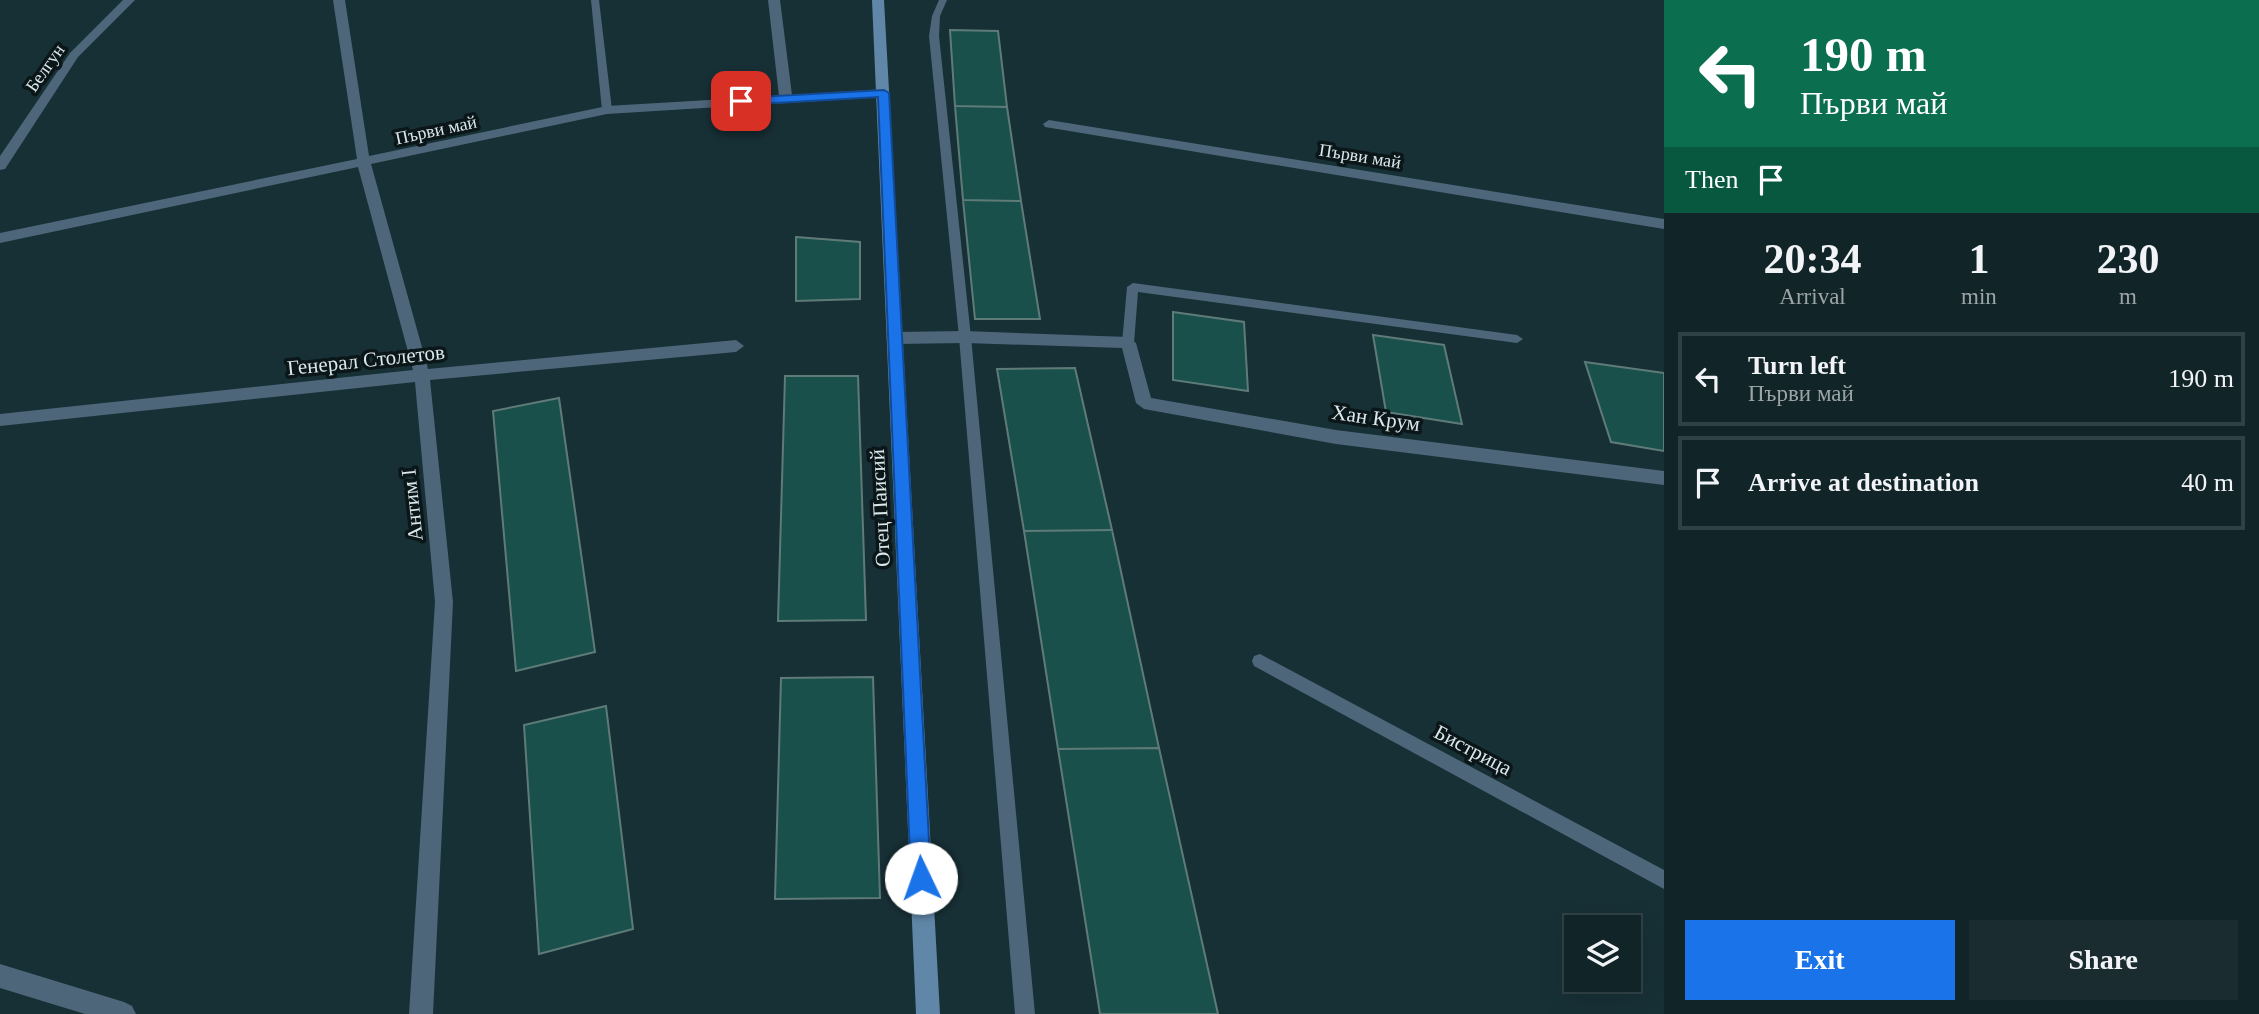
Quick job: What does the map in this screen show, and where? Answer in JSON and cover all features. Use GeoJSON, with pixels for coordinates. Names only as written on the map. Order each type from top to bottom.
{"type":"FeatureCollection","features":[{"type":"Feature","properties":{"kind":"main road","name":"Отец Паисий"},"geometry":{"type":"LineString","coordinates":[[878,0],[928,1014]]}},
{"type":"Feature","properties":{"kind":"street","name":"Белгун"},"geometry":{"type":"LineString","coordinates":[[0,166],[74,55],[130,0]]}},
{"type":"Feature","properties":{"kind":"street","name":"Антим I"},"geometry":{"type":"LineString","coordinates":[[339,0],[364,163],[422,375],[444,602],[421,1014]]}},
{"type":"Feature","properties":{"kind":"street"},"geometry":{"type":"LineString","coordinates":[[774,0],[786,99]]}},
{"type":"Feature","properties":{"kind":"street","name":"Първи май"},"geometry":{"type":"LineString","coordinates":[[0,238],[607,110],[884,93]]}},
{"type":"Feature","properties":{"kind":"street","name":"Първи май"},"geometry":{"type":"LineString","coordinates":[[1049,124],[1664,223]]}},
{"type":"Feature","properties":{"kind":"street"},"geometry":{"type":"LineString","coordinates":[[894,338],[965,337],[1128,343]]}},
{"type":"Feature","properties":{"kind":"street","name":"Хан Крум"},"geometry":{"type":"LineString","coordinates":[[1128,343],[1144,403],[1336,437],[1664,478]]}},
{"type":"Feature","properties":{"kind":"street","name":"Генерал Столетов"},"geometry":{"type":"LineString","coordinates":[[0,421],[422,375],[736,346]]}},
{"type":"Feature","properties":{"kind":"street"},"geometry":{"type":"LineString","coordinates":[[0,976],[124,1014]]}},
{"type":"Feature","properties":{"kind":"lane"},"geometry":{"type":"LineString","coordinates":[[595,0],[607,110]]}},
{"type":"Feature","properties":{"kind":"lane"},"geometry":{"type":"LineString","coordinates":[[943,0],[936,16],[934,36],[965,337],[1025,1014]]}},
{"type":"Feature","properties":{"kind":"lane"},"geometry":{"type":"LineString","coordinates":[[1128,343],[1133,287],[1517,340]]}},
{"type":"Feature","properties":{"kind":"lane","name":"Бистрица"},"geometry":{"type":"LineString","coordinates":[[1261,661],[1664,880]]}},
{"type":"Feature","properties":{"kind":"building"},"geometry":{"type":"Polygon","coordinates":[[[950,30],[998,31],[1007,107],[955,106],[950,30]]]}},
{"type":"Feature","properties":{"kind":"building"},"geometry":{"type":"Polygon","coordinates":[[[955,106],[1007,107],[1021,201],[963,200],[955,106]]]}},
{"type":"Feature","properties":{"kind":"building"},"geometry":{"type":"Polygon","coordinates":[[[963,200],[1021,201],[1040,319],[975,319],[963,200]]]}},
{"type":"Feature","properties":{"kind":"building"},"geometry":{"type":"Polygon","coordinates":[[[796,237],[860,242],[860,299],[796,301],[796,237]]]}},
{"type":"Feature","properties":{"kind":"building"},"geometry":{"type":"Polygon","coordinates":[[[1173,312],[1244,322],[1248,391],[1173,380],[1173,312]]]}},
{"type":"Feature","properties":{"kind":"building"},"geometry":{"type":"Polygon","coordinates":[[[1373,335],[1444,345],[1462,424],[1386,412],[1373,335]]]}},
{"type":"Feature","properties":{"kind":"building"},"geometry":{"type":"Polygon","coordinates":[[[1585,362],[1664,373],[1664,451],[1611,442],[1585,362]]]}},
{"type":"Feature","properties":{"kind":"building"},"geometry":{"type":"Polygon","coordinates":[[[1075,368],[1112,530],[1024,531],[997,369],[1075,368]]]}},
{"type":"Feature","properties":{"kind":"building"},"geometry":{"type":"Polygon","coordinates":[[[785,376],[858,376],[866,620],[778,621],[785,376]]]}},
{"type":"Feature","properties":{"kind":"building"},"geometry":{"type":"Polygon","coordinates":[[[559,398],[595,652],[516,671],[493,411],[559,398]]]}},
{"type":"Feature","properties":{"kind":"building"},"geometry":{"type":"Polygon","coordinates":[[[1112,530],[1159,748],[1058,749],[1024,531],[1112,530]]]}},
{"type":"Feature","properties":{"kind":"building"},"geometry":{"type":"Polygon","coordinates":[[[873,677],[880,898],[775,899],[781,678],[873,677]]]}},
{"type":"Feature","properties":{"kind":"building"},"geometry":{"type":"Polygon","coordinates":[[[606,706],[633,929],[539,954],[524,725],[606,706]]]}},
{"type":"Feature","properties":{"kind":"building"},"geometry":{"type":"Polygon","coordinates":[[[1159,748],[1218,1014],[1100,1014],[1058,749],[1159,748]]]}},
{"type":"Feature","properties":{"kind":"route"},"geometry":{"type":"LineString","coordinates":[[741,101],[884,93],[921,878]]}}]}
